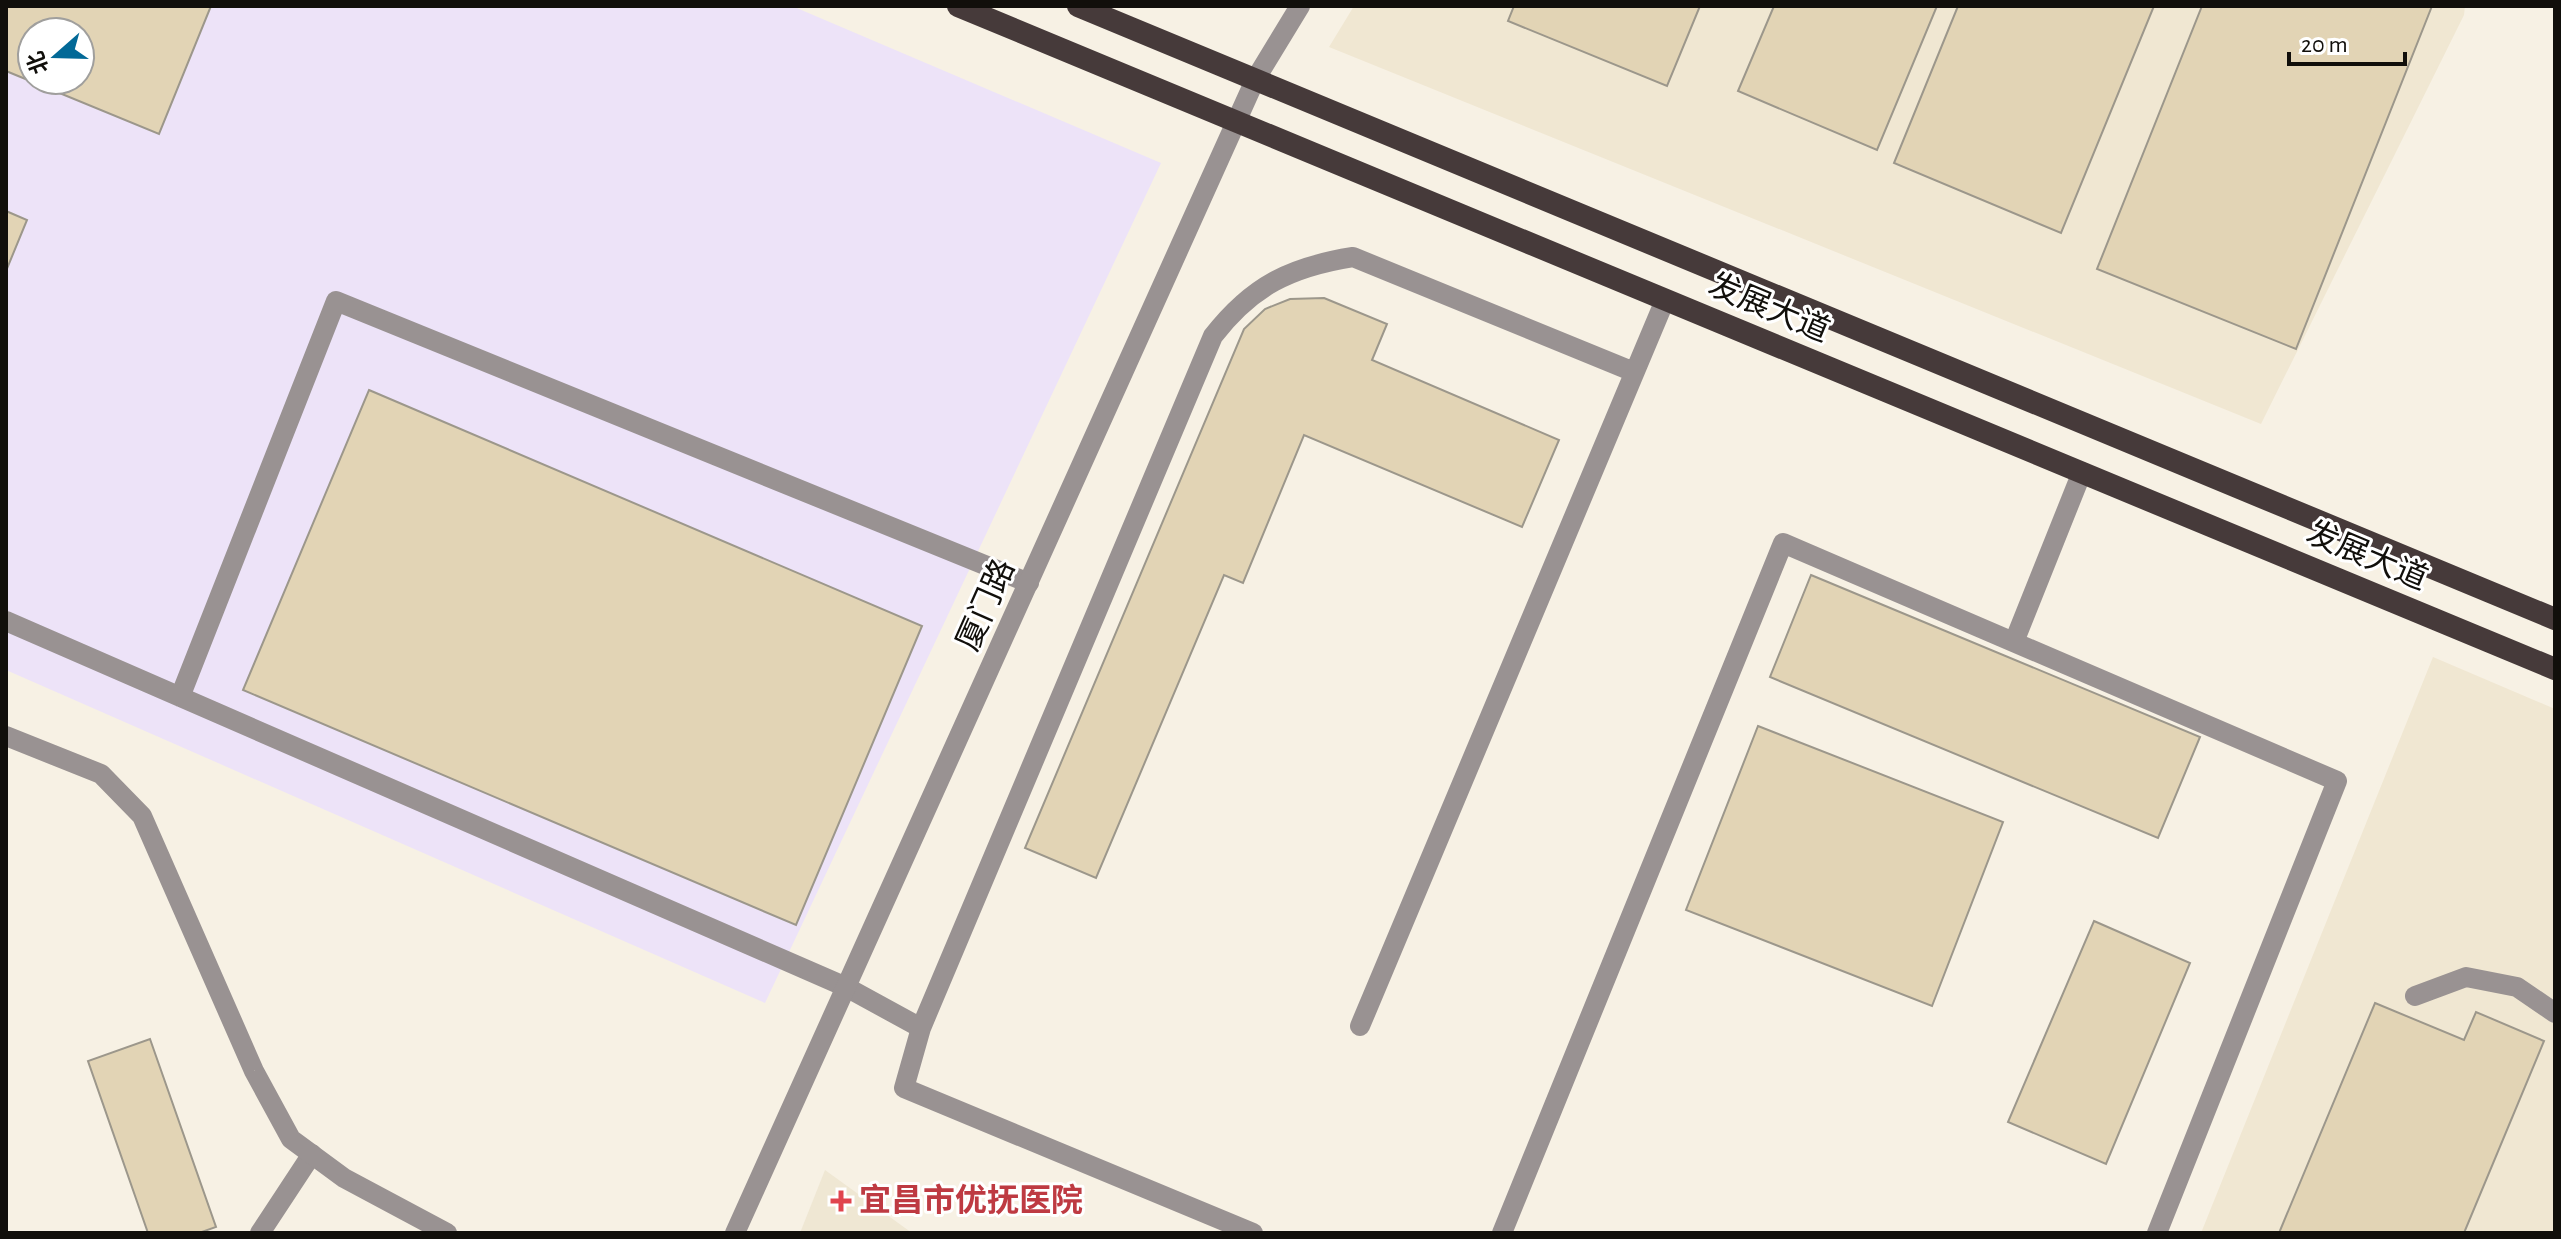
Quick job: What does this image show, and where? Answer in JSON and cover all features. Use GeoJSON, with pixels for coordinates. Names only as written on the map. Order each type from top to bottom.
{"type":"FeatureCollection","features":[{"type":"Feature","properties":{"kind":"highway","name":"发展大道"},"geometry":{"type":"LineString","coordinates":[[958,6],[2555,669]]}},
{"type":"Feature","properties":{"kind":"highway","name":"发展大道"},"geometry":{"type":"LineString","coordinates":[[1078,6],[2555,619]]}},
{"type":"Feature","properties":{"kind":"street","name":"厦门路"},"geometry":{"type":"LineString","coordinates":[[738,1232],[1255,80],[1300,6]]}},
{"type":"Feature","properties":{"kind":"street"},"geometry":{"type":"LineString","coordinates":[[1253,1233],[904,1088],[921,1028],[1213,336],[1236,307],[1283,275],[1317,263],[1353,257],[1634,372]]}},
{"type":"Feature","properties":{"kind":"street"},"geometry":{"type":"LineString","coordinates":[[1360,1026],[1665,300]]}},
{"type":"Feature","properties":{"kind":"street"},"geometry":{"type":"LineString","coordinates":[[180,697],[336,301],[1029,583]]}},
{"type":"Feature","properties":{"kind":"street"},"geometry":{"type":"LineString","coordinates":[[2014,642],[2082,472]]}},
{"type":"Feature","properties":{"kind":"street"},"geometry":{"type":"LineString","coordinates":[[1502,1233],[1783,543],[2337,781],[2157,1233]]}},
{"type":"Feature","properties":{"kind":"street"},"geometry":{"type":"LineString","coordinates":[[6,621],[846,987],[921,1028]]}},
{"type":"Feature","properties":{"kind":"street"},"geometry":{"type":"LineString","coordinates":[[6,736],[101,774],[142,816],[254,1071],[291,1139],[344,1178],[447,1233]]}},
{"type":"Feature","properties":{"kind":"street"},"geometry":{"type":"LineString","coordinates":[[2415,996],[2466,977],[2517,987],[2555,1013]]}},
{"type":"Feature","properties":{"kind":"street"},"geometry":{"type":"LineString","coordinates":[[260,1233],[312,1154]]}},
{"type":"Feature","properties":{"kind":"shaded area"},"geometry":{"type":"Polygon","coordinates":[[[6,6],[792,6],[1161,163],[765,1003],[6,670],[6,6]]]}},
{"type":"Feature","properties":{"kind":"shaded area"},"geometry":{"type":"Polygon","coordinates":[[[1354,6],[2465,6],[2464,15],[2261,424],[1329,47],[1354,6]]]}},
{"type":"Feature","properties":{"kind":"shaded area"},"geometry":{"type":"Polygon","coordinates":[[[2433,657],[2555,709],[2555,1233],[2201,1233],[2433,657]]]}},
{"type":"Feature","properties":{"kind":"shaded area","name":"宜昌市优抚医院"},"geometry":{"type":"Polygon","coordinates":[[[825,1170],[912,1233],[800,1233],[825,1170]]]}},
{"type":"Feature","properties":{"kind":"building"},"geometry":{"type":"Polygon","coordinates":[[[6,6],[211,6],[159,134],[67,96],[96,96],[96,16],[16,16],[16,75],[6,71],[6,6]]]}},
{"type":"Feature","properties":{"kind":"building"},"geometry":{"type":"Polygon","coordinates":[[[1514,6],[1700,6],[1667,86],[1508,21],[1514,6]]]}},
{"type":"Feature","properties":{"kind":"building"},"geometry":{"type":"Polygon","coordinates":[[[1774,6],[1937,6],[1877,150],[1738,91],[1774,6]]]}},
{"type":"Feature","properties":{"kind":"building"},"geometry":{"type":"Polygon","coordinates":[[[1958,6],[2154,6],[2061,233],[1894,163],[1958,6]]]}},
{"type":"Feature","properties":{"kind":"building"},"geometry":{"type":"Polygon","coordinates":[[[2202,6],[2432,6],[2296,349],[2097,269],[2202,6]]]}},
{"type":"Feature","properties":{"kind":"building"},"geometry":{"type":"Polygon","coordinates":[[[6,211],[27,220],[6,271],[6,211]]]}},
{"type":"Feature","properties":{"kind":"building"},"geometry":{"type":"Polygon","coordinates":[[[1324,298],[1387,324],[1372,360],[1559,440],[1522,527],[1304,435],[1243,583],[1224,575],[1096,878],[1025,848],[1244,329],[1265,309],[1290,299],[1324,298]]]}},
{"type":"Feature","properties":{"kind":"building"},"geometry":{"type":"Polygon","coordinates":[[[369,390],[922,626],[796,925],[243,690],[369,390]]]}},
{"type":"Feature","properties":{"kind":"building"},"geometry":{"type":"Polygon","coordinates":[[[1811,575],[2200,737],[2158,838],[1770,677],[1811,575]]]}},
{"type":"Feature","properties":{"kind":"building"},"geometry":{"type":"Polygon","coordinates":[[[1758,726],[2003,822],[1932,1006],[1686,910],[1758,726]]]}},
{"type":"Feature","properties":{"kind":"building"},"geometry":{"type":"Polygon","coordinates":[[[2094,921],[2190,963],[2106,1164],[2008,1122],[2094,921]]]}},
{"type":"Feature","properties":{"kind":"building"},"geometry":{"type":"Polygon","coordinates":[[[2375,1003],[2464,1040],[2476,1012],[2544,1041],[2464,1233],[2279,1233],[2375,1003]]]}},
{"type":"Feature","properties":{"kind":"building"},"geometry":{"type":"Polygon","coordinates":[[[150,1039],[216,1227],[199,1233],[148,1233],[88,1061],[150,1039]]]}},
{"type":"Feature","properties":{"kind":"place","name":"宜昌市优抚医院"},"geometry":{"type":"Point","coordinates":[841,1201]}}]}
